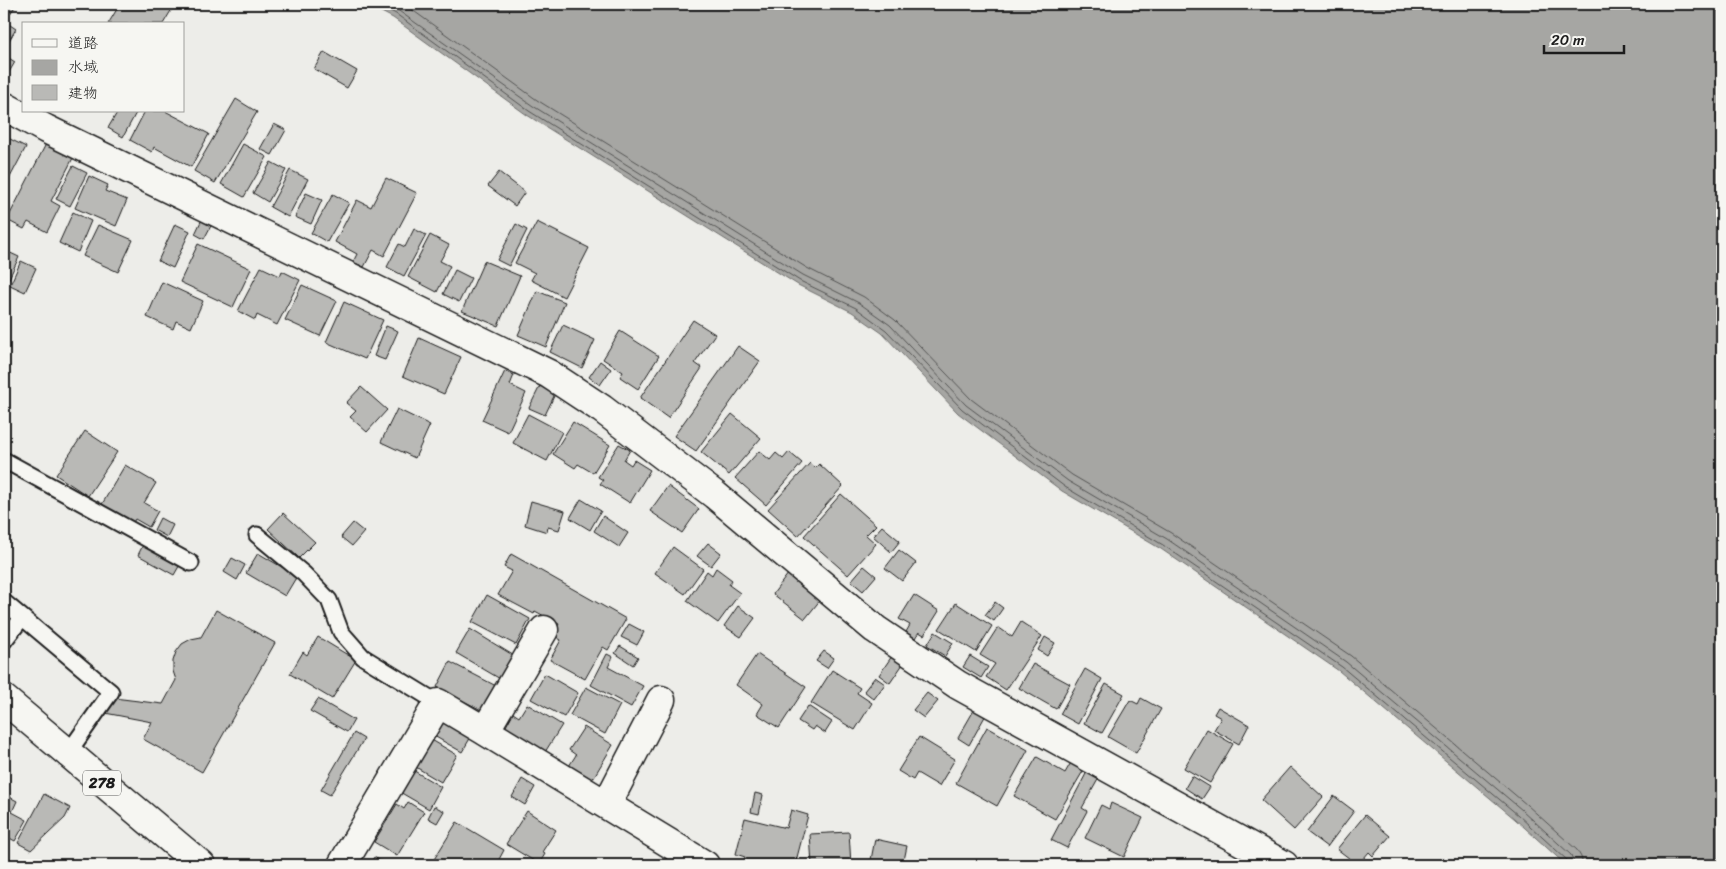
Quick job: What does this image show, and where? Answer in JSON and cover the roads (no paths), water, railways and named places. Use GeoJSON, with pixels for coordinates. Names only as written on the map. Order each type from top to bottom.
{"type":"FeatureCollection","features":[{"type":"Feature","properties":{"kind":"main road"},"geometry":{"type":"LineString","coordinates":[[4,106],[46,129],[549,374],[602,409],[715,495],[875,629],[958,685],[1284,865]]}},
{"type":"Feature","properties":{"kind":"main road"},"geometry":{"type":"LineString","coordinates":[[485,731],[544,630]]}},
{"type":"Feature","properties":{"kind":"main road","name":"278"},"geometry":{"type":"LineString","coordinates":[[4,699],[201,865]]}},
{"type":"Feature","properties":{"kind":"main road"},"geometry":{"type":"LineString","coordinates":[[607,804],[661,700]]}},
{"type":"Feature","properties":{"kind":"main road"},"geometry":{"type":"LineString","coordinates":[[342,865],[438,703],[705,865]]}},
{"type":"Feature","properties":{"kind":"lane"},"geometry":{"type":"LineString","coordinates":[[4,460],[191,563]]}},
{"type":"Feature","properties":{"kind":"lane"},"geometry":{"type":"LineString","coordinates":[[257,535],[304,574],[329,600],[341,632],[363,657],[438,703]]}},
{"type":"Feature","properties":{"kind":"lane"},"geometry":{"type":"LineString","coordinates":[[4,602],[111,692],[68,753]]}},
{"type":"Feature","properties":{"kind":"lane"},"geometry":{"type":"LineString","coordinates":[[4,641],[22,618]]}},
{"type":"Feature","properties":{"kind":"water"},"geometry":{"type":"Polygon","coordinates":[[[366,4],[1722,4],[1722,865],[1566,865],[1515,819],[1339,671],[1161,549],[1062,491],[958,413],[882,333],[852,312],[798,285],[527,115],[393,18],[366,4]]]}}]}
